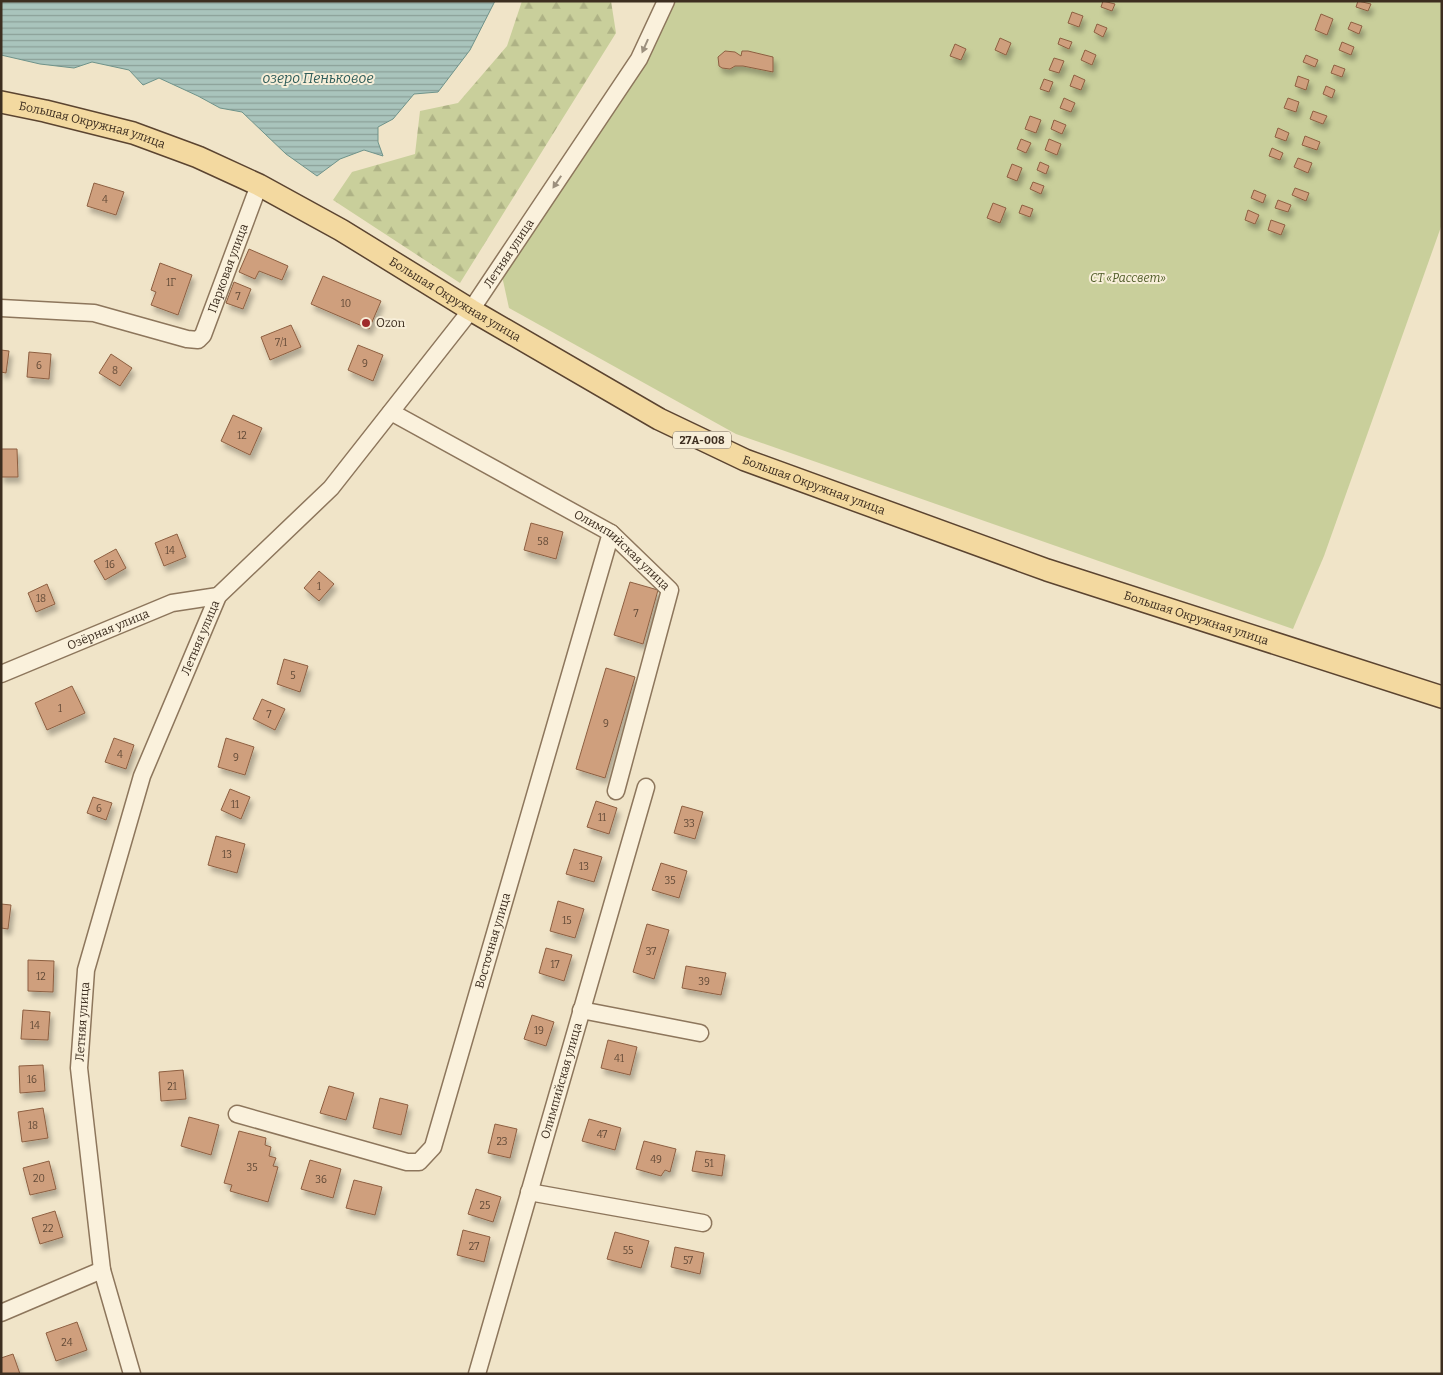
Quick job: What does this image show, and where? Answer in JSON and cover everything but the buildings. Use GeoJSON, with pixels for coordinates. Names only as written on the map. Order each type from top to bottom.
{"type":"FeatureCollection","features":[{"type":"Feature","properties":{"kind":"main road","name":"Большая Окружная улица"},"geometry":{"type":"LineString","coordinates":[[1,102],[44,110],[132,133],[198,157],[259,185],[341,230],[471,310],[659,418],[745,460],[1046,570],[1442,697]]}},
{"type":"Feature","properties":{"kind":"street","name":"Летняя улица"},"geometry":{"type":"LineString","coordinates":[[132,1374],[102,1270],[79,1068],[86,970],[142,776],[218,596],[331,488],[471,310],[639,59],[666,1]]}},
{"type":"Feature","properties":{"kind":"street","name":"Парковая улица"},"geometry":{"type":"LineString","coordinates":[[1,308],[94,314],[187,339],[198,340],[204,335],[259,185]]}},
{"type":"Feature","properties":{"kind":"street","name":"Олимпийская улица"},"geometry":{"type":"LineString","coordinates":[[391,412],[611,533],[670,590],[616,791]]}},
{"type":"Feature","properties":{"kind":"street","name":"Восточная улица"},"geometry":{"type":"LineString","coordinates":[[236,1114],[406,1162],[419,1162],[433,1147],[611,533]]}},
{"type":"Feature","properties":{"kind":"street","name":"Озёрная улица"},"geometry":{"type":"LineString","coordinates":[[1,674],[172,603],[218,596]]}},
{"type":"Feature","properties":{"kind":"street","name":"Олимпийская улица"},"geometry":{"type":"LineString","coordinates":[[477,1374],[646,787]]}},
{"type":"Feature","properties":{"kind":"street"},"geometry":{"type":"LineString","coordinates":[[581,1010],[700,1034]]}},
{"type":"Feature","properties":{"kind":"street"},"geometry":{"type":"LineString","coordinates":[[529,1192],[703,1223]]}},
{"type":"Feature","properties":{"kind":"street"},"geometry":{"type":"LineString","coordinates":[[1,1313],[102,1270]]}},
{"type":"Feature","properties":{"kind":"green space"},"geometry":{"type":"Polygon","coordinates":[[[522,1],[611,1],[616,33],[460,283],[333,200],[352,172],[415,154],[420,111],[458,103],[507,46],[522,1]]]}},
{"type":"Feature","properties":{"kind":"green space","name":"СТ «Рассвет»"},"geometry":{"type":"Polygon","coordinates":[[[672,1],[1442,1],[1442,224],[1324,556],[1293,629],[736,434],[509,308],[500,267],[672,1]]]}},
{"type":"Feature","properties":{"kind":"water","name":"озеро Пеньковое"},"geometry":{"type":"Polygon","coordinates":[[[1,1],[495,1],[470,50],[438,92],[414,94],[393,119],[378,127],[378,142],[383,156],[364,150],[340,159],[317,176],[286,154],[242,112],[220,108],[159,78],[143,85],[129,70],[92,62],[74,68],[40,64],[1,55],[1,1]]]}},
{"type":"Feature","properties":{"kind":"place","name":"Ozon"},"geometry":{"type":"Point","coordinates":[366,323]}}]}
